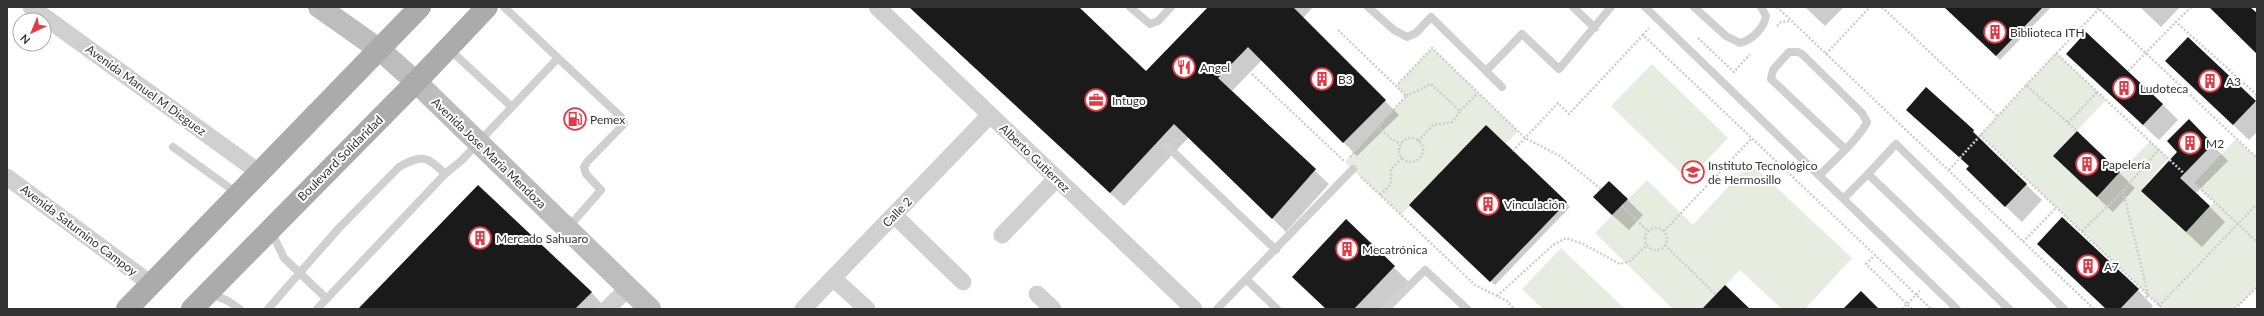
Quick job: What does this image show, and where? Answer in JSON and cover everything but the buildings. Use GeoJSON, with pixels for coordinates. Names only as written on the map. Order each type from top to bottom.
{"type":"FeatureCollection","features":[{"type":"Feature","properties":{"kind":"main road"},"geometry":{"type":"LineString","coordinates":[[127,309],[380,50],[420,7]]}},
{"type":"Feature","properties":{"kind":"main road","name":"Boulevard Solidaridad"},"geometry":{"type":"LineString","coordinates":[[192,309],[416,82],[487,7]]}},
{"type":"Feature","properties":{"kind":"street","name":"Avenida Manuel M Dieguez"},"geometry":{"type":"LineString","coordinates":[[31,7],[260,173]]}},
{"type":"Feature","properties":{"kind":"street","name":"Avenida Jose Maria Mendoza"},"geometry":{"type":"LineString","coordinates":[[319,7],[380,50],[416,82],[650,309]]}},
{"type":"Feature","properties":{"kind":"street","name":"Alberto Gutierrez"},"geometry":{"type":"LineString","coordinates":[[877,7],[1194,309]]}},
{"type":"Feature","properties":{"kind":"street","name":"Calle 2"},"geometry":{"type":"LineString","coordinates":[[803,309],[990,115]]}},
{"type":"Feature","properties":{"kind":"street","name":"Avenida Saturnino Campoy"},"geometry":{"type":"LineString","coordinates":[[7,177],[151,284]]}},
{"type":"Feature","properties":{"kind":"street"},"geometry":{"type":"LineString","coordinates":[[1002,236],[1057,178]]}},
{"type":"Feature","properties":{"kind":"street"},"geometry":{"type":"LineString","coordinates":[[894,215],[963,282]]}},
{"type":"Feature","properties":{"kind":"street"},"geometry":{"type":"LineString","coordinates":[[833,278],[867,309]]}},
{"type":"Feature","properties":{"kind":"street"},"geometry":{"type":"LineString","coordinates":[[607,309],[628,288]]}},
{"type":"Feature","properties":{"kind":"street"},"geometry":{"type":"LineString","coordinates":[[1037,294],[1053,309]]}},
{"type":"Feature","properties":{"kind":"lane"},"geometry":{"type":"LineString","coordinates":[[504,7],[621,118],[624,124],[587,162],[584,167],[586,174],[601,190],[567,229]]}},
{"type":"Feature","properties":{"kind":"lane"},"geometry":{"type":"LineString","coordinates":[[1130,7],[1150,24],[1158,21],[1171,7]]}},
{"type":"Feature","properties":{"kind":"lane"},"geometry":{"type":"LineString","coordinates":[[1368,7],[1394,30],[1407,37],[1416,33],[1431,17],[1502,87]]}},
{"type":"Feature","properties":{"kind":"lane"},"geometry":{"type":"LineString","coordinates":[[1573,7],[1595,28]]}},
{"type":"Feature","properties":{"kind":"lane"},"geometry":{"type":"LineString","coordinates":[[1486,71],[1522,34],[1559,69],[1595,28],[1611,7]]}},
{"type":"Feature","properties":{"kind":"lane"},"geometry":{"type":"LineString","coordinates":[[1645,7],[1957,309]]}},
{"type":"Feature","properties":{"kind":"lane"},"geometry":{"type":"LineString","coordinates":[[1694,7],[1726,36],[1740,42],[1751,37],[1765,23],[1766,16],[1761,7]]}},
{"type":"Feature","properties":{"kind":"lane"},"geometry":{"type":"LineString","coordinates":[[448,48],[512,107]]}},
{"type":"Feature","properties":{"kind":"lane"},"geometry":{"type":"LineString","coordinates":[[1820,175],[1845,149],[1865,127],[1866,118],[1802,54],[1798,52],[1789,52],[1773,70],[1771,80],[1845,149]]}},
{"type":"Feature","properties":{"kind":"lane"},"geometry":{"type":"LineString","coordinates":[[317,309],[445,174],[479,143],[558,58]]}},
{"type":"Feature","properties":{"kind":"lane"},"geometry":{"type":"LineString","coordinates":[[1844,198],[1896,144],[2064,309]]}},
{"type":"Feature","properties":{"kind":"lane"},"geometry":{"type":"LineString","coordinates":[[173,147],[239,194]]}},
{"type":"Feature","properties":{"kind":"lane"},"geometry":{"type":"LineString","coordinates":[[1168,147],[1276,250]]}},
{"type":"Feature","properties":{"kind":"lane"},"geometry":{"type":"LineString","coordinates":[[268,309],[339,228],[399,167],[410,161],[422,158],[431,160],[445,174]]}},
{"type":"Feature","properties":{"kind":"lane"},"geometry":{"type":"LineString","coordinates":[[1216,309],[1247,280],[1353,169]]}},
{"type":"Feature","properties":{"kind":"lane"},"geometry":{"type":"LineString","coordinates":[[1868,174],[2009,309]]}},
{"type":"Feature","properties":{"kind":"lane"},"geometry":{"type":"LineString","coordinates":[[270,229],[284,258],[327,299]]}},
{"type":"Feature","properties":{"kind":"lane"},"geometry":{"type":"LineString","coordinates":[[1386,309],[1425,270],[1467,309]]}},
{"type":"Feature","properties":{"kind":"lane"},"geometry":{"type":"LineString","coordinates":[[1247,280],[1277,309]]}},
{"type":"Feature","properties":{"kind":"lane"},"geometry":{"type":"LineString","coordinates":[[208,293],[228,301],[240,309]]}},
{"type":"Feature","properties":{"kind":"path"},"geometry":{"type":"LineString","coordinates":[[1777,7],[2094,309]]}},
{"type":"Feature","properties":{"kind":"path"},"geometry":{"type":"LineString","coordinates":[[1826,54],[1870,7]]}},
{"type":"Feature","properties":{"kind":"path"},"geometry":{"type":"LineString","coordinates":[[1882,7],[1997,116]]}},
{"type":"Feature","properties":{"kind":"path"},"geometry":{"type":"LineString","coordinates":[[2128,71],[2191,7]]}},
{"type":"Feature","properties":{"kind":"path"},"geometry":{"type":"LineString","coordinates":[[1949,170],[1997,116],[2098,8],[2257,158]]}},
{"type":"Feature","properties":{"kind":"path"},"geometry":{"type":"LineString","coordinates":[[2176,22],[2257,95]]}},
{"type":"Feature","properties":{"kind":"path"},"geometry":{"type":"LineString","coordinates":[[1338,30],[1406,96]]}},
{"type":"Feature","properties":{"kind":"path"},"geometry":{"type":"LineString","coordinates":[[1513,151],[1558,103],[1569,114],[1643,35],[1931,309]]}},
{"type":"Feature","properties":{"kind":"path"},"geometry":{"type":"LineString","coordinates":[[1396,86],[1432,48],[1525,138],[1560,156],[1601,189]]}},
{"type":"Feature","properties":{"kind":"path"},"geometry":{"type":"LineString","coordinates":[[2056,53],[2257,242]]}},
{"type":"Feature","properties":{"kind":"path"},"geometry":{"type":"LineString","coordinates":[[1252,74],[1475,285],[1507,301],[1514,309]]}},
{"type":"Feature","properties":{"kind":"path"},"geometry":{"type":"LineString","coordinates":[[1345,162],[1406,96],[1431,84],[1460,111]]}},
{"type":"Feature","properties":{"kind":"path"},"geometry":{"type":"LineString","coordinates":[[2026,85],[2077,131]]}},
{"type":"Feature","properties":{"kind":"path"},"geometry":{"type":"LineString","coordinates":[[2068,123],[2097,92]]}},
{"type":"Feature","properties":{"kind":"path"},"geometry":{"type":"LineString","coordinates":[[1418,140],[1432,125],[1452,122],[1460,111],[1478,93]]}},
{"type":"Feature","properties":{"kind":"path"},"geometry":{"type":"LineString","coordinates":[[1378,127],[1390,138],[1400,144]]}},
{"type":"Feature","properties":{"kind":"path"},"geometry":{"type":"LineString","coordinates":[[1980,135],[2162,309]]}},
{"type":"Feature","properties":{"kind":"path"},"geometry":{"type":"LineString","coordinates":[[1664,231],[1752,138]]}},
{"type":"Feature","properties":{"kind":"path"},"geometry":{"type":"LineString","coordinates":[[1406,139],[1418,140],[1422,147],[1420,158],[1413,162],[1402,158],[1399,152],[1400,144],[1406,139]]}},
{"type":"Feature","properties":{"kind":"path"},"geometry":{"type":"LineString","coordinates":[[2082,231],[2124,191],[2159,149]]}},
{"type":"Feature","properties":{"kind":"path"},"geometry":{"type":"LineString","coordinates":[[1380,195],[1391,184],[1392,169],[1402,158]]}},
{"type":"Feature","properties":{"kind":"path"},"geometry":{"type":"LineString","coordinates":[[2124,191],[2148,296]]}},
{"type":"Feature","properties":{"kind":"path"},"geometry":{"type":"LineString","coordinates":[[2159,306],[2257,204]]}},
{"type":"Feature","properties":{"kind":"path"},"geometry":{"type":"LineString","coordinates":[[1622,206],[1648,231]]}},
{"type":"Feature","properties":{"kind":"path"},"geometry":{"type":"LineString","coordinates":[[2023,242],[2056,208]]}},
{"type":"Feature","properties":{"kind":"path"},"geometry":{"type":"LineString","coordinates":[[1658,228],[1664,231],[1667,238],[1665,245],[1656,250],[1647,244],[1645,237],[1648,231],[1658,228]]}},
{"type":"Feature","properties":{"kind":"path"},"geometry":{"type":"LineString","coordinates":[[1497,296],[1553,245],[1566,238],[1583,244],[1620,264],[1630,261],[1647,244]]}},
{"type":"Feature","properties":{"kind":"path"},"geometry":{"type":"LineString","coordinates":[[1665,245],[1716,295]]}},
{"type":"Feature","properties":{"kind":"path"},"geometry":{"type":"LineString","coordinates":[[1875,255],[1866,264],[1912,309]]}},
{"type":"Feature","properties":{"kind":"path"},"geometry":{"type":"LineString","coordinates":[[1902,309],[1929,282]]}},
{"type":"Feature","properties":{"kind":"path"},"geometry":{"type":"LineString","coordinates":[[2236,309],[2257,287]]}},
{"type":"Feature","properties":{"kind":"path"},"geometry":{"type":"LineString","coordinates":[[2135,309],[2148,296]]}},
{"type":"Feature","properties":{"kind":"shaded area"},"geometry":{"type":"Polygon","coordinates":[[[1432,48],[1518,131],[1506,144],[1486,125],[1401,215],[1345,162],[1406,96],[1396,86],[1432,48]]]}},
{"type":"Feature","properties":{"kind":"shaded area"},"geometry":{"type":"Polygon","coordinates":[[[2056,53],[2106,100],[2053,156],[2097,197],[2150,141],[2168,158],[2141,191],[2186,232],[2214,202],[2194,183],[2236,139],[2257,158],[2257,287],[2235,309],[2163,309],[1980,135],[2056,53]]]}},
{"type":"Feature","properties":{"kind":"shaded area"},"geometry":{"type":"Polygon","coordinates":[[[1652,64],[1728,138],[1688,180],[1611,106],[1652,64]]]}},
{"type":"Feature","properties":{"kind":"shaded area"},"geometry":{"type":"Polygon","coordinates":[[[1750,163],[1852,258],[1805,309],[1782,309],[1740,270],[1702,309],[1673,309],[1595,233],[1647,180],[1693,225],[1750,163]]]}},
{"type":"Feature","properties":{"kind":"shaded area"},"geometry":{"type":"Polygon","coordinates":[[[1561,248],[1625,309],[1543,309],[1522,289],[1561,248]]]}},
{"type":"Feature","properties":{"kind":"place","name":"Biblioteca ITH"},"geometry":{"type":"Point","coordinates":[1995,32]}},
{"type":"Feature","properties":{"kind":"place","name":"Angel"},"geometry":{"type":"Point","coordinates":[1184,67]}},
{"type":"Feature","properties":{"kind":"place","name":"B3"},"geometry":{"type":"Point","coordinates":[1322,79]}},
{"type":"Feature","properties":{"kind":"place","name":"A3"},"geometry":{"type":"Point","coordinates":[2210,81]}},
{"type":"Feature","properties":{"kind":"place","name":"Ludoteca"},"geometry":{"type":"Point","coordinates":[2124,88]}},
{"type":"Feature","properties":{"kind":"place","name":"Intugo"},"geometry":{"type":"Point","coordinates":[1096,100]}},
{"type":"Feature","properties":{"kind":"place","name":"Pemex"},"geometry":{"type":"Point","coordinates":[575,119]}},
{"type":"Feature","properties":{"kind":"place","name":"M2"},"geometry":{"type":"Point","coordinates":[2190,143]}},
{"type":"Feature","properties":{"kind":"place","name":"Papelería"},"geometry":{"type":"Point","coordinates":[2087,164]}},
{"type":"Feature","properties":{"kind":"place","name":"Instituto Tecnológico de Hermosillo"},"geometry":{"type":"Point","coordinates":[1693,172]}},
{"type":"Feature","properties":{"kind":"place","name":"Vinculación"},"geometry":{"type":"Point","coordinates":[1488,204]}},
{"type":"Feature","properties":{"kind":"place","name":"Mercado Sahuaro"},"geometry":{"type":"Point","coordinates":[480,238]}},
{"type":"Feature","properties":{"kind":"place","name":"Mecatrónica"},"geometry":{"type":"Point","coordinates":[1347,249]}},
{"type":"Feature","properties":{"kind":"place","name":"A7"},"geometry":{"type":"Point","coordinates":[2088,266]}}]}
